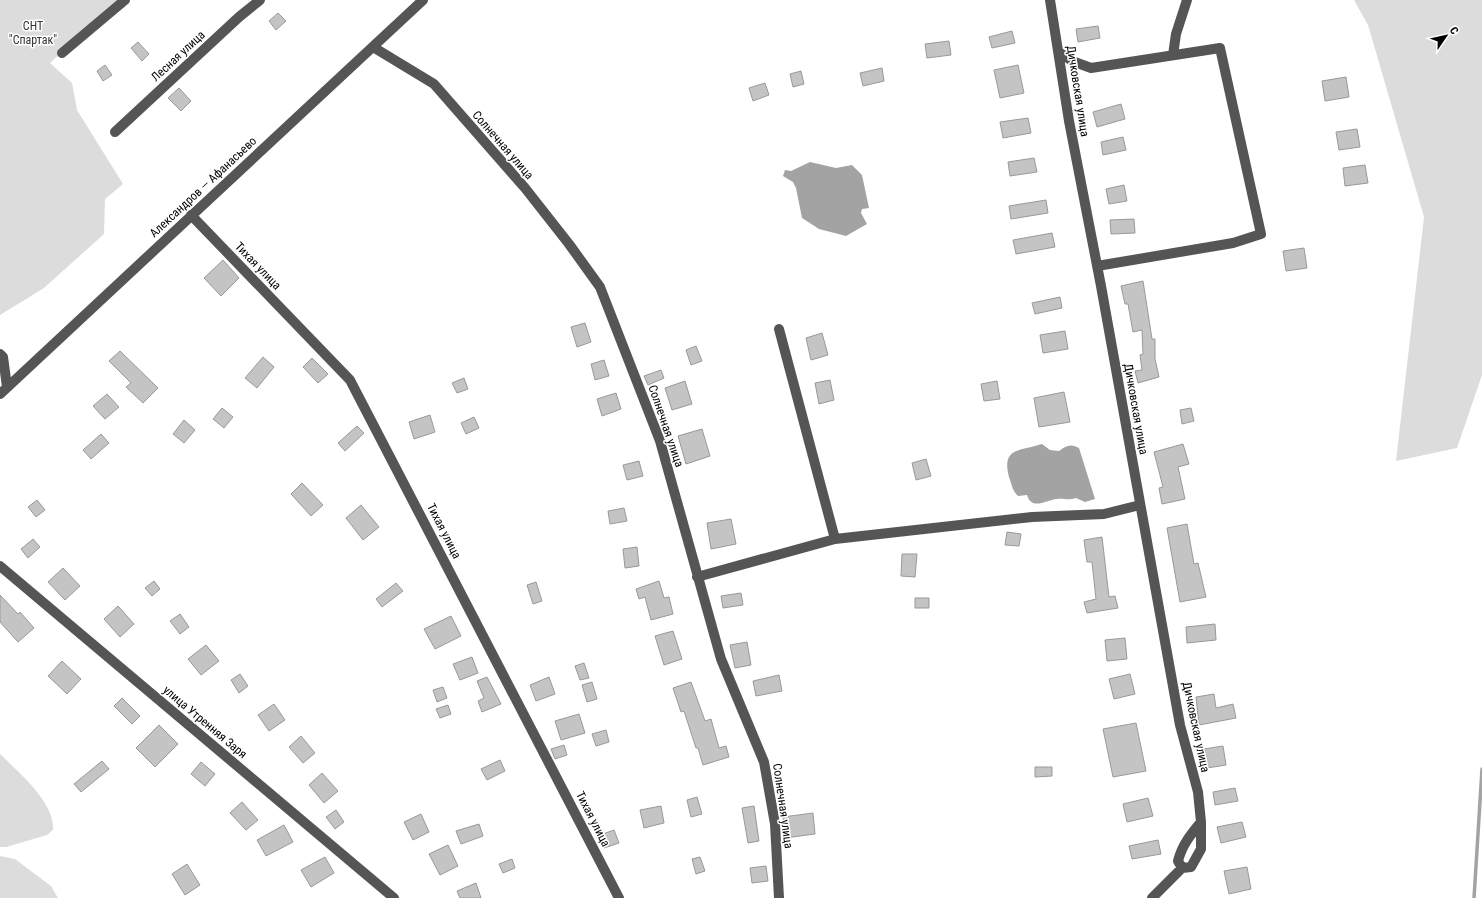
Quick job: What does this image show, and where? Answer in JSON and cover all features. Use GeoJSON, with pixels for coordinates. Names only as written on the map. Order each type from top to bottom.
{"type":"FeatureCollection","features":[{"type":"Feature","properties":{"kind":"street"},"geometry":{"type":"LineString","coordinates":[[62,54],[125,0]]}},
{"type":"Feature","properties":{"kind":"street","name":"Лесная улица"},"geometry":{"type":"LineString","coordinates":[[115,132],[239,17],[260,0]]}},
{"type":"Feature","properties":{"kind":"street","name":"Александров — Афанасьево"},"geometry":{"type":"LineString","coordinates":[[4,390],[423,0]]}},
{"type":"Feature","properties":{"kind":"street","name":"Дичковская улица"},"geometry":{"type":"LineString","coordinates":[[1050,0],[1069,121],[1097,266],[1180,725],[1198,792],[1201,822],[1201,849],[1191,867],[1182,868],[1152,898]]}},
{"type":"Feature","properties":{"kind":"street"},"geometry":{"type":"LineString","coordinates":[[1173,56],[1176,34],[1187,0]]}},
{"type":"Feature","properties":{"kind":"street","name":"Солнечная улица"},"geometry":{"type":"LineString","coordinates":[[373,47],[434,84],[530,194],[600,287],[660,441],[721,659],[764,762],[775,824],[779,898]]}},
{"type":"Feature","properties":{"kind":"street"},"geometry":{"type":"LineString","coordinates":[[1059,52],[1072,61],[1091,68],[1220,48],[1261,234],[1233,242],[1097,266]]}},
{"type":"Feature","properties":{"kind":"street","name":"Тихая улица"},"geometry":{"type":"LineString","coordinates":[[191,216],[350,380],[619,898]]}},
{"type":"Feature","properties":{"kind":"street"},"geometry":{"type":"LineString","coordinates":[[779,329],[835,539]]}},
{"type":"Feature","properties":{"kind":"street"},"geometry":{"type":"LineString","coordinates":[[0,354],[3,357],[4,390]]}},
{"type":"Feature","properties":{"kind":"street"},"geometry":{"type":"LineString","coordinates":[[697,577],[835,539],[1032,517],[1104,514],[1140,505]]}},
{"type":"Feature","properties":{"kind":"street","name":"улица Утренняя Заря"},"geometry":{"type":"LineString","coordinates":[[0,566],[394,898]]}},
{"type":"Feature","properties":{"kind":"street"},"geometry":{"type":"LineString","coordinates":[[1182,868],[1178,861],[1181,850],[1189,836],[1201,822]]}},
{"type":"Feature","properties":{"kind":"green space","name":"СНТ \"Спартак\""},"geometry":{"type":"Polygon","coordinates":[[[0,0],[119,0],[50,63],[72,83],[77,110],[123,184],[105,199],[104,234],[44,288],[0,315],[0,0]]]}},
{"type":"Feature","properties":{"kind":"green space"},"geometry":{"type":"Polygon","coordinates":[[[1354,0],[1482,0],[1482,375],[1457,448],[1396,461],[1424,217],[1368,25],[1354,0]]]}},
{"type":"Feature","properties":{"kind":"green space"},"geometry":{"type":"Polygon","coordinates":[[[0,754],[42,798],[52,819],[53,830],[47,835],[6,847],[0,847],[0,754]]]}},
{"type":"Feature","properties":{"kind":"green space"},"geometry":{"type":"Polygon","coordinates":[[[0,856],[15,859],[51,886],[58,898],[0,898],[0,856]]]}},
{"type":"Feature","properties":{"kind":"shaded area"},"geometry":{"type":"Polygon","coordinates":[[[810,162],[836,168],[852,165],[862,175],[869,208],[862,209],[861,213],[867,224],[846,236],[819,229],[802,218],[796,188],[793,182],[783,176],[785,170],[791,171],[810,162]]]}},
{"type":"Feature","properties":{"kind":"shaded area"},"geometry":{"type":"Polygon","coordinates":[[[1042,444],[1050,450],[1059,451],[1068,446],[1079,448],[1095,499],[1085,502],[1076,498],[1057,499],[1036,504],[1029,500],[1027,495],[1018,496],[1016,494],[1009,477],[1007,467],[1010,455],[1020,450],[1042,444]]]}},
{"type":"Feature","properties":{"kind":"building"},"geometry":{"type":"Polygon","coordinates":[[[278,13],[286,21],[276,30],[269,21],[278,13]]]}},
{"type":"Feature","properties":{"kind":"building"},"geometry":{"type":"Polygon","coordinates":[[[1098,26],[1100,38],[1078,42],[1076,29],[1098,26]]]}},
{"type":"Feature","properties":{"kind":"building"},"geometry":{"type":"Polygon","coordinates":[[[1012,31],[1015,43],[992,48],[989,37],[1012,31]]]}},
{"type":"Feature","properties":{"kind":"building"},"geometry":{"type":"Polygon","coordinates":[[[949,41],[951,55],[927,58],[925,44],[949,41]]]}},
{"type":"Feature","properties":{"kind":"building"},"geometry":{"type":"Polygon","coordinates":[[[138,42],[149,54],[142,61],[131,48],[138,42]]]}},
{"type":"Feature","properties":{"kind":"building"},"geometry":{"type":"Polygon","coordinates":[[[105,65],[112,75],[103,81],[97,71],[105,65]]]}},
{"type":"Feature","properties":{"kind":"building"},"geometry":{"type":"Polygon","coordinates":[[[1018,65],[1024,93],[1000,98],[994,70],[1018,65]]]}},
{"type":"Feature","properties":{"kind":"building"},"geometry":{"type":"Polygon","coordinates":[[[882,68],[884,81],[863,86],[860,73],[882,68]]]}},
{"type":"Feature","properties":{"kind":"building"},"geometry":{"type":"Polygon","coordinates":[[[801,71],[804,84],[793,87],[790,74],[801,71]]]}},
{"type":"Feature","properties":{"kind":"building"},"geometry":{"type":"Polygon","coordinates":[[[1346,77],[1349,97],[1325,101],[1322,81],[1346,77]]]}},
{"type":"Feature","properties":{"kind":"building"},"geometry":{"type":"Polygon","coordinates":[[[765,83],[769,95],[753,101],[749,88],[765,83]]]}},
{"type":"Feature","properties":{"kind":"building"},"geometry":{"type":"Polygon","coordinates":[[[179,88],[191,101],[181,111],[168,98],[179,88]]]}},
{"type":"Feature","properties":{"kind":"building"},"geometry":{"type":"Polygon","coordinates":[[[1121,104],[1125,119],[1097,127],[1093,112],[1121,104]]]}},
{"type":"Feature","properties":{"kind":"building"},"geometry":{"type":"Polygon","coordinates":[[[1028,118],[1031,133],[1003,138],[1000,122],[1028,118]]]}},
{"type":"Feature","properties":{"kind":"building"},"geometry":{"type":"Polygon","coordinates":[[[1357,129],[1360,147],[1339,150],[1336,132],[1357,129]]]}},
{"type":"Feature","properties":{"kind":"building"},"geometry":{"type":"Polygon","coordinates":[[[1123,137],[1126,150],[1103,155],[1101,142],[1123,137]]]}},
{"type":"Feature","properties":{"kind":"building"},"geometry":{"type":"Polygon","coordinates":[[[1034,158],[1037,172],[1010,176],[1008,162],[1034,158]]]}},
{"type":"Feature","properties":{"kind":"building"},"geometry":{"type":"Polygon","coordinates":[[[1365,165],[1368,183],[1345,186],[1343,168],[1365,165]]]}},
{"type":"Feature","properties":{"kind":"building"},"geometry":{"type":"Polygon","coordinates":[[[1124,185],[1127,201],[1109,204],[1106,189],[1124,185]]]}},
{"type":"Feature","properties":{"kind":"building"},"geometry":{"type":"Polygon","coordinates":[[[1046,200],[1048,213],[1011,219],[1009,206],[1046,200]]]}},
{"type":"Feature","properties":{"kind":"building"},"geometry":{"type":"Polygon","coordinates":[[[1134,219],[1135,233],[1111,234],[1110,220],[1134,219]]]}},
{"type":"Feature","properties":{"kind":"building"},"geometry":{"type":"Polygon","coordinates":[[[1052,233],[1055,247],[1016,254],[1013,240],[1052,233]]]}},
{"type":"Feature","properties":{"kind":"building"},"geometry":{"type":"Polygon","coordinates":[[[1304,248],[1307,268],[1286,271],[1283,251],[1304,248]]]}},
{"type":"Feature","properties":{"kind":"building"},"geometry":{"type":"Polygon","coordinates":[[[223,260],[239,278],[221,296],[204,278],[223,260]]]}},
{"type":"Feature","properties":{"kind":"building"},"geometry":{"type":"Polygon","coordinates":[[[1143,281],[1152,339],[1155,339],[1155,359],[1159,377],[1138,383],[1135,371],[1142,370],[1140,355],[1143,354],[1142,330],[1133,332],[1128,304],[1125,304],[1121,286],[1143,281]]]}},
{"type":"Feature","properties":{"kind":"building"},"geometry":{"type":"Polygon","coordinates":[[[1060,297],[1062,308],[1035,314],[1032,303],[1060,297]]]}},
{"type":"Feature","properties":{"kind":"building"},"geometry":{"type":"Polygon","coordinates":[[[585,323],[591,342],[577,347],[571,327],[585,323]]]}},
{"type":"Feature","properties":{"kind":"building"},"geometry":{"type":"Polygon","coordinates":[[[1065,331],[1068,349],[1043,353],[1040,335],[1065,331]]]}},
{"type":"Feature","properties":{"kind":"building"},"geometry":{"type":"Polygon","coordinates":[[[822,333],[828,355],[811,360],[806,338],[822,333]]]}},
{"type":"Feature","properties":{"kind":"building"},"geometry":{"type":"Polygon","coordinates":[[[696,346],[702,361],[691,365],[686,350],[696,346]]]}},
{"type":"Feature","properties":{"kind":"building"},"geometry":{"type":"Polygon","coordinates":[[[120,351],[158,388],[143,403],[126,387],[131,383],[109,361],[120,351]]]}},
{"type":"Feature","properties":{"kind":"building"},"geometry":{"type":"Polygon","coordinates":[[[263,357],[274,367],[257,388],[245,378],[263,357]]]}},
{"type":"Feature","properties":{"kind":"building"},"geometry":{"type":"Polygon","coordinates":[[[312,358],[328,374],[318,383],[303,367],[312,358]]]}},
{"type":"Feature","properties":{"kind":"building"},"geometry":{"type":"Polygon","coordinates":[[[604,360],[609,376],[595,380],[591,364],[604,360]]]}},
{"type":"Feature","properties":{"kind":"building"},"geometry":{"type":"Polygon","coordinates":[[[661,370],[664,378],[648,385],[644,376],[661,370]]]}},
{"type":"Feature","properties":{"kind":"building"},"geometry":{"type":"Polygon","coordinates":[[[464,378],[468,389],[457,393],[452,383],[464,378]]]}},
{"type":"Feature","properties":{"kind":"building"},"geometry":{"type":"Polygon","coordinates":[[[830,380],[834,400],[819,404],[815,383],[830,380]]]}},
{"type":"Feature","properties":{"kind":"building"},"geometry":{"type":"Polygon","coordinates":[[[685,381],[692,404],[672,410],[665,388],[685,381]]]}},
{"type":"Feature","properties":{"kind":"building"},"geometry":{"type":"Polygon","coordinates":[[[997,381],[1000,399],[984,401],[981,384],[997,381]]]}},
{"type":"Feature","properties":{"kind":"building"},"geometry":{"type":"Polygon","coordinates":[[[1064,392],[1070,422],[1039,427],[1034,398],[1064,392]]]}},
{"type":"Feature","properties":{"kind":"building"},"geometry":{"type":"Polygon","coordinates":[[[616,393],[621,409],[602,416],[597,399],[616,393]]]}},
{"type":"Feature","properties":{"kind":"building"},"geometry":{"type":"Polygon","coordinates":[[[107,394],[119,407],[105,419],[93,406],[107,394]]]}},
{"type":"Feature","properties":{"kind":"building"},"geometry":{"type":"Polygon","coordinates":[[[222,408],[233,417],[224,428],[213,419],[222,408]]]}},
{"type":"Feature","properties":{"kind":"building"},"geometry":{"type":"Polygon","coordinates":[[[1191,408],[1194,421],[1182,424],[1180,410],[1191,408]]]}},
{"type":"Feature","properties":{"kind":"building"},"geometry":{"type":"Polygon","coordinates":[[[430,415],[435,432],[414,439],[409,422],[430,415]]]}},
{"type":"Feature","properties":{"kind":"building"},"geometry":{"type":"Polygon","coordinates":[[[474,417],[479,428],[466,434],[461,423],[474,417]]]}},
{"type":"Feature","properties":{"kind":"building"},"geometry":{"type":"Polygon","coordinates":[[[184,420],[195,430],[184,443],[173,434],[184,420]]]}},
{"type":"Feature","properties":{"kind":"building"},"geometry":{"type":"Polygon","coordinates":[[[357,426],[364,433],[345,451],[338,443],[357,426]]]}},
{"type":"Feature","properties":{"kind":"building"},"geometry":{"type":"Polygon","coordinates":[[[702,429],[710,456],[686,464],[678,436],[702,429]]]}},
{"type":"Feature","properties":{"kind":"building"},"geometry":{"type":"Polygon","coordinates":[[[101,434],[109,443],[91,459],[83,450],[101,434]]]}},
{"type":"Feature","properties":{"kind":"building"},"geometry":{"type":"Polygon","coordinates":[[[1183,444],[1189,464],[1178,467],[1185,499],[1162,504],[1159,488],[1163,487],[1154,452],[1183,444]]]}},
{"type":"Feature","properties":{"kind":"building"},"geometry":{"type":"Polygon","coordinates":[[[926,459],[931,476],[916,480],[912,463],[926,459]]]}},
{"type":"Feature","properties":{"kind":"building"},"geometry":{"type":"Polygon","coordinates":[[[639,461],[643,476],[627,480],[623,465],[639,461]]]}},
{"type":"Feature","properties":{"kind":"building"},"geometry":{"type":"Polygon","coordinates":[[[302,483],[323,505],[311,516],[291,494],[302,483]]]}},
{"type":"Feature","properties":{"kind":"building"},"geometry":{"type":"Polygon","coordinates":[[[37,500],[45,510],[36,517],[28,507],[37,500]]]}},
{"type":"Feature","properties":{"kind":"building"},"geometry":{"type":"Polygon","coordinates":[[[361,505],[379,527],[363,540],[346,518],[361,505]]]}},
{"type":"Feature","properties":{"kind":"building"},"geometry":{"type":"Polygon","coordinates":[[[624,508],[627,521],[610,524],[608,511],[624,508]]]}},
{"type":"Feature","properties":{"kind":"building"},"geometry":{"type":"Polygon","coordinates":[[[731,519],[736,544],[711,549],[707,523],[731,519]]]}},
{"type":"Feature","properties":{"kind":"building"},"geometry":{"type":"Polygon","coordinates":[[[1187,524],[1194,564],[1198,563],[1206,597],[1180,602],[1167,528],[1187,524]]]}},
{"type":"Feature","properties":{"kind":"building"},"geometry":{"type":"Polygon","coordinates":[[[1007,532],[1021,534],[1019,546],[1005,545],[1007,532]]]}},
{"type":"Feature","properties":{"kind":"building"},"geometry":{"type":"Polygon","coordinates":[[[1102,537],[1109,597],[1115,596],[1118,608],[1087,613],[1084,602],[1096,599],[1092,562],[1087,562],[1084,540],[1102,537]]]}},
{"type":"Feature","properties":{"kind":"building"},"geometry":{"type":"Polygon","coordinates":[[[33,539],[40,547],[28,558],[21,549],[33,539]]]}},
{"type":"Feature","properties":{"kind":"building"},"geometry":{"type":"Polygon","coordinates":[[[637,547],[639,566],[625,568],[623,549],[637,547]]]}},
{"type":"Feature","properties":{"kind":"building"},"geometry":{"type":"Polygon","coordinates":[[[902,554],[917,554],[915,577],[901,576],[902,554]]]}},
{"type":"Feature","properties":{"kind":"building"},"geometry":{"type":"Polygon","coordinates":[[[63,568],[80,586],[65,600],[48,582],[63,568]]]}},
{"type":"Feature","properties":{"kind":"building"},"geometry":{"type":"Polygon","coordinates":[[[154,581],[160,589],[152,596],[145,588],[154,581]]]}},
{"type":"Feature","properties":{"kind":"building"},"geometry":{"type":"Polygon","coordinates":[[[659,581],[664,598],[669,597],[673,614],[651,620],[645,597],[639,599],[636,589],[659,581]]]}},
{"type":"Feature","properties":{"kind":"building"},"geometry":{"type":"Polygon","coordinates":[[[536,582],[542,601],[533,604],[527,585],[536,582]]]}},
{"type":"Feature","properties":{"kind":"building"},"geometry":{"type":"Polygon","coordinates":[[[396,583],[403,591],[382,607],[376,599],[396,583]]]}},
{"type":"Feature","properties":{"kind":"building"},"geometry":{"type":"Polygon","coordinates":[[[741,593],[743,605],[723,608],[721,596],[741,593]]]}},
{"type":"Feature","properties":{"kind":"building"},"geometry":{"type":"Polygon","coordinates":[[[0,595],[18,614],[20,612],[34,628],[18,642],[0,622],[0,595]]]}},
{"type":"Feature","properties":{"kind":"building"},"geometry":{"type":"Polygon","coordinates":[[[915,598],[929,598],[929,608],[915,608],[915,598]]]}},
{"type":"Feature","properties":{"kind":"building"},"geometry":{"type":"Polygon","coordinates":[[[118,606],[134,624],[120,637],[104,619],[118,606]]]}},
{"type":"Feature","properties":{"kind":"building"},"geometry":{"type":"Polygon","coordinates":[[[180,614],[189,627],[180,634],[170,621],[180,614]]]}},
{"type":"Feature","properties":{"kind":"building"},"geometry":{"type":"Polygon","coordinates":[[[451,616],[461,636],[435,649],[424,629],[451,616]]]}},
{"type":"Feature","properties":{"kind":"building"},"geometry":{"type":"Polygon","coordinates":[[[1215,624],[1216,640],[1187,643],[1186,627],[1215,624]]]}},
{"type":"Feature","properties":{"kind":"building"},"geometry":{"type":"Polygon","coordinates":[[[673,631],[682,659],[664,665],[655,636],[673,631]]]}},
{"type":"Feature","properties":{"kind":"building"},"geometry":{"type":"Polygon","coordinates":[[[1125,638],[1127,659],[1107,661],[1105,640],[1125,638]]]}},
{"type":"Feature","properties":{"kind":"building"},"geometry":{"type":"Polygon","coordinates":[[[747,642],[751,665],[735,668],[730,645],[747,642]]]}},
{"type":"Feature","properties":{"kind":"building"},"geometry":{"type":"Polygon","coordinates":[[[206,645],[219,661],[201,675],[188,659],[206,645]]]}},
{"type":"Feature","properties":{"kind":"building"},"geometry":{"type":"Polygon","coordinates":[[[472,657],[478,673],[460,680],[453,664],[472,657]]]}},
{"type":"Feature","properties":{"kind":"building"},"geometry":{"type":"Polygon","coordinates":[[[62,661],[81,679],[67,694],[48,676],[62,661]]]}},
{"type":"Feature","properties":{"kind":"building"},"geometry":{"type":"Polygon","coordinates":[[[584,663],[589,678],[580,680],[575,666],[584,663]]]}},
{"type":"Feature","properties":{"kind":"building"},"geometry":{"type":"Polygon","coordinates":[[[240,674],[248,686],[239,693],[231,680],[240,674]]]}},
{"type":"Feature","properties":{"kind":"building"},"geometry":{"type":"Polygon","coordinates":[[[1130,674],[1135,694],[1114,699],[1109,679],[1130,674]]]}},
{"type":"Feature","properties":{"kind":"building"},"geometry":{"type":"Polygon","coordinates":[[[779,675],[782,691],[756,696],[753,681],[779,675]]]}},
{"type":"Feature","properties":{"kind":"building"},"geometry":{"type":"Polygon","coordinates":[[[487,677],[501,704],[482,712],[478,701],[484,698],[477,681],[487,677]]]}},
{"type":"Feature","properties":{"kind":"building"},"geometry":{"type":"Polygon","coordinates":[[[549,677],[555,694],[536,701],[530,685],[549,677]]]}},
{"type":"Feature","properties":{"kind":"building"},"geometry":{"type":"Polygon","coordinates":[[[592,682],[597,699],[587,702],[582,685],[592,682]]]}},
{"type":"Feature","properties":{"kind":"building"},"geometry":{"type":"Polygon","coordinates":[[[691,682],[705,721],[711,719],[719,748],[726,746],[729,757],[703,765],[684,711],[681,712],[673,688],[691,682]]]}},
{"type":"Feature","properties":{"kind":"building"},"geometry":{"type":"Polygon","coordinates":[[[443,687],[447,698],[437,702],[433,690],[443,687]]]}},
{"type":"Feature","properties":{"kind":"building"},"geometry":{"type":"Polygon","coordinates":[[[1214,694],[1216,708],[1233,704],[1236,718],[1199,725],[1196,697],[1214,694]]]}},
{"type":"Feature","properties":{"kind":"building"},"geometry":{"type":"Polygon","coordinates":[[[122,698],[140,716],[132,724],[114,706],[122,698]]]}},
{"type":"Feature","properties":{"kind":"building"},"geometry":{"type":"Polygon","coordinates":[[[274,704],[285,720],[269,731],[258,715],[274,704]]]}},
{"type":"Feature","properties":{"kind":"building"},"geometry":{"type":"Polygon","coordinates":[[[448,705],[451,714],[440,718],[436,709],[448,705]]]}},
{"type":"Feature","properties":{"kind":"building"},"geometry":{"type":"Polygon","coordinates":[[[579,714],[585,733],[561,740],[555,721],[579,714]]]}},
{"type":"Feature","properties":{"kind":"building"},"geometry":{"type":"Polygon","coordinates":[[[1136,723],[1146,771],[1113,777],[1103,729],[1136,723]]]}},
{"type":"Feature","properties":{"kind":"building"},"geometry":{"type":"Polygon","coordinates":[[[159,725],[178,744],[155,767],[136,748],[159,725]]]}},
{"type":"Feature","properties":{"kind":"building"},"geometry":{"type":"Polygon","coordinates":[[[606,730],[609,742],[596,746],[592,734],[606,730]]]}},
{"type":"Feature","properties":{"kind":"building"},"geometry":{"type":"Polygon","coordinates":[[[301,736],[315,753],[303,763],[289,747],[301,736]]]}},
{"type":"Feature","properties":{"kind":"building"},"geometry":{"type":"Polygon","coordinates":[[[564,745],[567,755],[555,759],[551,749],[564,745]]]}},
{"type":"Feature","properties":{"kind":"building"},"geometry":{"type":"Polygon","coordinates":[[[1223,746],[1226,765],[1207,768],[1204,749],[1223,746]]]}},
{"type":"Feature","properties":{"kind":"building"},"geometry":{"type":"Polygon","coordinates":[[[500,760],[505,771],[487,780],[481,769],[500,760]]]}},
{"type":"Feature","properties":{"kind":"building"},"geometry":{"type":"Polygon","coordinates":[[[102,761],[109,769],[81,792],[74,784],[102,761]]]}},
{"type":"Feature","properties":{"kind":"building"},"geometry":{"type":"Polygon","coordinates":[[[201,762],[215,774],[205,786],[191,774],[201,762]]]}},
{"type":"Feature","properties":{"kind":"building"},"geometry":{"type":"Polygon","coordinates":[[[1035,767],[1052,767],[1052,776],[1035,777],[1035,767]]]}},
{"type":"Feature","properties":{"kind":"building"},"geometry":{"type":"Polygon","coordinates":[[[322,773],[338,791],[324,803],[309,785],[322,773]]]}},
{"type":"Feature","properties":{"kind":"building"},"geometry":{"type":"Polygon","coordinates":[[[1235,788],[1238,801],[1215,805],[1213,792],[1235,788]]]}},
{"type":"Feature","properties":{"kind":"building"},"geometry":{"type":"Polygon","coordinates":[[[697,797],[702,814],[691,817],[687,800],[697,797]]]}},
{"type":"Feature","properties":{"kind":"building"},"geometry":{"type":"Polygon","coordinates":[[[1148,798],[1153,816],[1127,822],[1123,804],[1148,798]]]}},
{"type":"Feature","properties":{"kind":"building"},"geometry":{"type":"Polygon","coordinates":[[[242,802],[258,820],[246,830],[230,813],[242,802]]]}},
{"type":"Feature","properties":{"kind":"building"},"geometry":{"type":"Polygon","coordinates":[[[661,806],[664,823],[644,828],[640,810],[661,806]]]}},
{"type":"Feature","properties":{"kind":"building"},"geometry":{"type":"Polygon","coordinates":[[[754,806],[759,841],[748,843],[742,808],[754,806]]]}},
{"type":"Feature","properties":{"kind":"building"},"geometry":{"type":"Polygon","coordinates":[[[336,810],[344,822],[335,829],[326,817],[336,810]]]}},
{"type":"Feature","properties":{"kind":"building"},"geometry":{"type":"Polygon","coordinates":[[[813,813],[815,834],[785,838],[783,817],[813,813]]]}},
{"type":"Feature","properties":{"kind":"building"},"geometry":{"type":"Polygon","coordinates":[[[421,814],[429,832],[413,840],[404,822],[421,814]]]}},
{"type":"Feature","properties":{"kind":"building"},"geometry":{"type":"Polygon","coordinates":[[[1242,822],[1246,837],[1221,843],[1217,827],[1242,822]]]}},
{"type":"Feature","properties":{"kind":"building"},"geometry":{"type":"Polygon","coordinates":[[[479,824],[483,836],[461,844],[456,831],[479,824]]]}},
{"type":"Feature","properties":{"kind":"building"},"geometry":{"type":"Polygon","coordinates":[[[284,825],[293,842],[266,856],[257,840],[284,825]]]}},
{"type":"Feature","properties":{"kind":"building"},"geometry":{"type":"Polygon","coordinates":[[[614,830],[619,843],[604,848],[600,835],[614,830]]]}},
{"type":"Feature","properties":{"kind":"building"},"geometry":{"type":"Polygon","coordinates":[[[1158,840],[1161,854],[1132,859],[1129,846],[1158,840]]]}},
{"type":"Feature","properties":{"kind":"building"},"geometry":{"type":"Polygon","coordinates":[[[448,845],[458,866],[440,875],[429,854],[448,845]]]}},
{"type":"Feature","properties":{"kind":"building"},"geometry":{"type":"Polygon","coordinates":[[[325,857],[334,873],[311,887],[301,870],[325,857]]]}},
{"type":"Feature","properties":{"kind":"building"},"geometry":{"type":"Polygon","coordinates":[[[700,857],[705,871],[696,874],[692,859],[700,857]]]}},
{"type":"Feature","properties":{"kind":"building"},"geometry":{"type":"Polygon","coordinates":[[[512,859],[515,868],[503,873],[499,864],[512,859]]]}},
{"type":"Feature","properties":{"kind":"building"},"geometry":{"type":"Polygon","coordinates":[[[187,864],[200,885],[185,895],[172,874],[187,864]]]}},
{"type":"Feature","properties":{"kind":"building"},"geometry":{"type":"Polygon","coordinates":[[[766,866],[768,881],[752,883],[750,868],[766,866]]]}},
{"type":"Feature","properties":{"kind":"building"},"geometry":{"type":"Polygon","coordinates":[[[1247,867],[1251,889],[1229,894],[1224,871],[1247,867]]]}},
{"type":"Feature","properties":{"kind":"building"},"geometry":{"type":"Polygon","coordinates":[[[476,883],[481,898],[460,898],[457,891],[476,883]]]}},
{"type":"Feature","properties":{"kind":"waterway"},"geometry":{"type":"LineString","coordinates":[[1474,898],[1482,769]]}}]}
